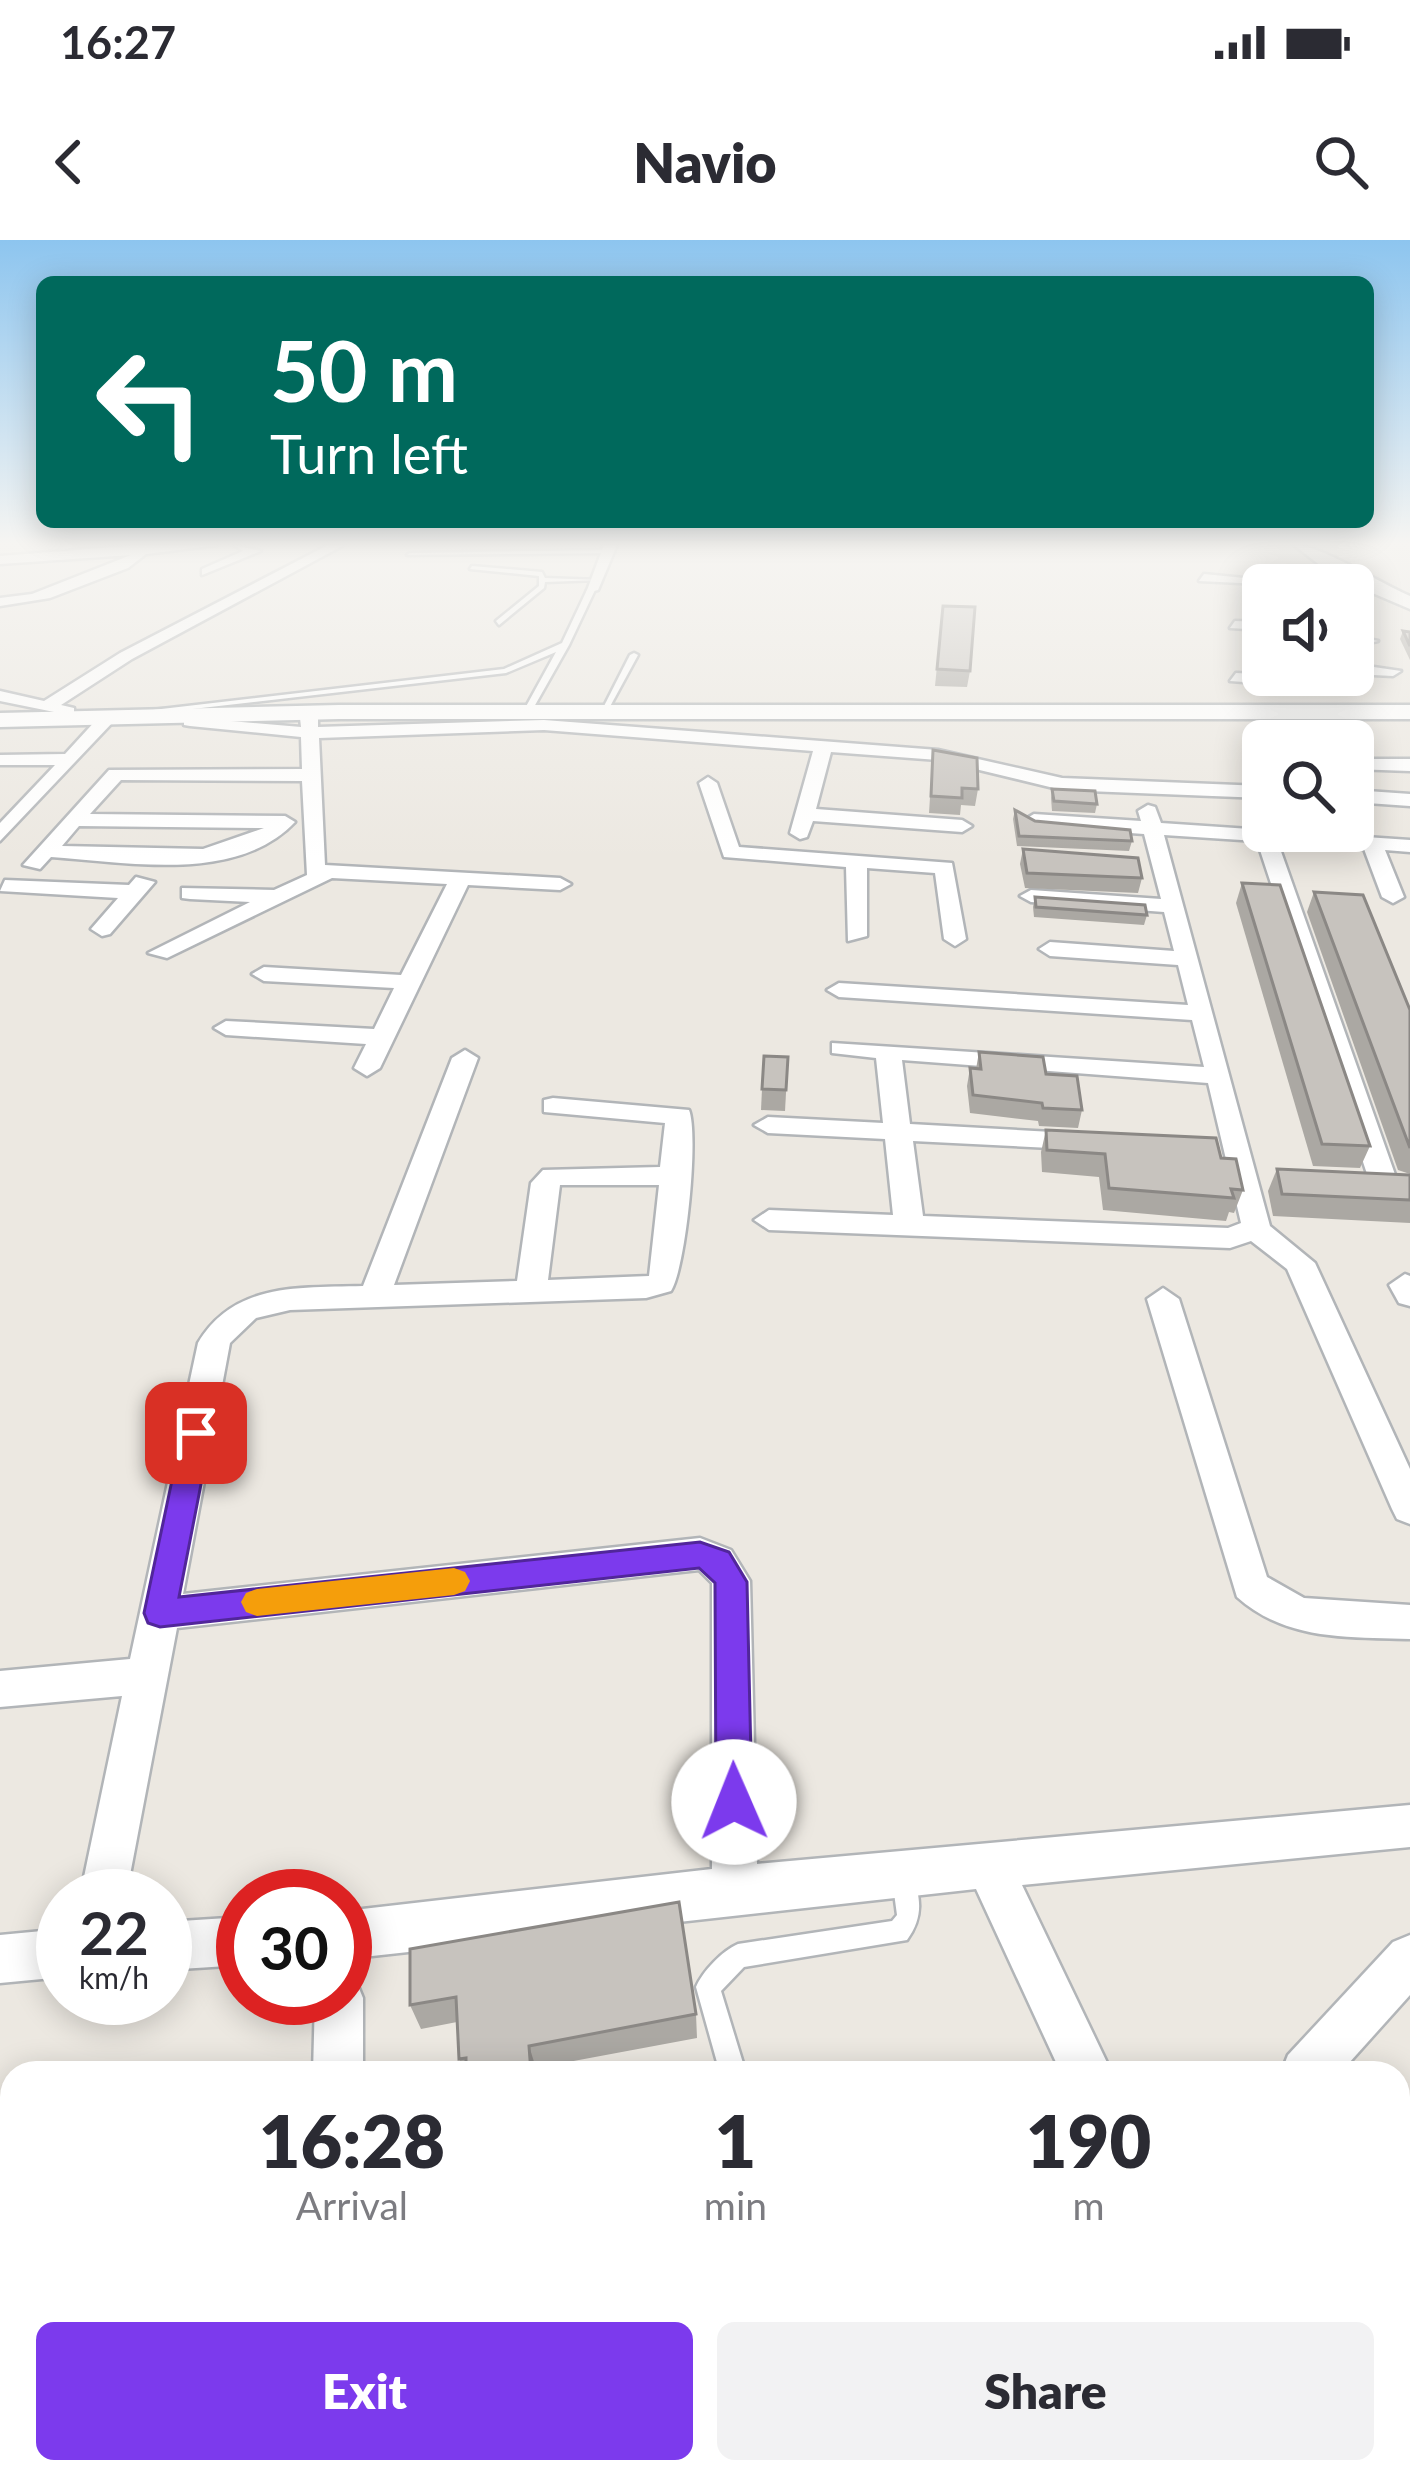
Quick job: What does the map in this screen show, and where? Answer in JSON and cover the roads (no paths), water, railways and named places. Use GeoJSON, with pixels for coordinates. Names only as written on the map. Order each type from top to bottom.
{"type":"FeatureCollection","features":[{"type":"Feature","properties":{"kind":"street"},"geometry":{"type":"LineString","coordinates":[[50,705],[137,650]]}},
{"type":"Feature","properties":{"kind":"street"},"geometry":{"type":"LineString","coordinates":[[1374,670],[1394,671]]}},
{"type":"Feature","properties":{"kind":"street"},"geometry":{"type":"LineString","coordinates":[[1236,678],[1242,678]]}},
{"type":"Feature","properties":{"kind":"street"},"geometry":{"type":"LineString","coordinates":[[0,696],[97,718],[309,725],[520,724],[961,758],[1062,784],[1242,791]]}},
{"type":"Feature","properties":{"kind":"street"},"geometry":{"type":"LineString","coordinates":[[1343,696],[1356,712]]}},
{"type":"Feature","properties":{"kind":"street"},"geometry":{"type":"LineString","coordinates":[[0,723],[526,712],[1410,715]]}},
{"type":"Feature","properties":{"kind":"street"},"geometry":{"type":"LineString","coordinates":[[309,725],[802,716],[1410,715]]}},
{"type":"Feature","properties":{"kind":"street"},"geometry":{"type":"LineString","coordinates":[[796,745],[802,716]]}},
{"type":"Feature","properties":{"kind":"street"},"geometry":{"type":"LineString","coordinates":[[0,835],[9,814],[70,759],[97,718]]}},
{"type":"Feature","properties":{"kind":"street"},"geometry":{"type":"LineString","coordinates":[[309,725],[311,866],[324,874]]}},
{"type":"Feature","properties":{"kind":"street"},"geometry":{"type":"LineString","coordinates":[[794,857],[823,747]]}},
{"type":"Feature","properties":{"kind":"street"},"geometry":{"type":"LineString","coordinates":[[0,760],[70,759]]}},
{"type":"Feature","properties":{"kind":"street"},"geometry":{"type":"LineString","coordinates":[[1374,765],[1410,765]]}},
{"type":"Feature","properties":{"kind":"street"},"geometry":{"type":"LineString","coordinates":[[284,822],[245,846],[214,854],[39,858],[109,780],[126,772],[310,775]]}},
{"type":"Feature","properties":{"kind":"street"},"geometry":{"type":"LineString","coordinates":[[0,780],[53,776]]}},
{"type":"Feature","properties":{"kind":"street"},"geometry":{"type":"LineString","coordinates":[[708,783],[731,853],[945,867],[955,939]]}},
{"type":"Feature","properties":{"kind":"street"},"geometry":{"type":"LineString","coordinates":[[1374,797],[1410,800]]}},
{"type":"Feature","properties":{"kind":"street"},"geometry":{"type":"LineString","coordinates":[[805,814],[962,826]]}},
{"type":"Feature","properties":{"kind":"street"},"geometry":{"type":"LineString","coordinates":[[74,820],[310,822]]}},
{"type":"Feature","properties":{"kind":"street"},"geometry":{"type":"LineString","coordinates":[[1034,820],[1150,820],[1242,833]]}},
{"type":"Feature","properties":{"kind":"street"},"geometry":{"type":"LineString","coordinates":[[1150,820],[1151,863],[1173,906],[1242,1162],[1255,1229],[1300,1263],[1410,1509]]}},
{"type":"Feature","properties":{"kind":"street"},"geometry":{"type":"LineString","coordinates":[[1374,843],[1410,845]]}},
{"type":"Feature","properties":{"kind":"street"},"geometry":{"type":"LineString","coordinates":[[1374,848],[1393,897]]}},
{"type":"Feature","properties":{"kind":"street"},"geometry":{"type":"LineString","coordinates":[[1271,852],[1385,1183]]}},
{"type":"Feature","properties":{"kind":"street"},"geometry":{"type":"LineString","coordinates":[[102,929],[169,854]]}},
{"type":"Feature","properties":{"kind":"street"},"geometry":{"type":"LineString","coordinates":[[856,936],[857,861]]}},
{"type":"Feature","properties":{"kind":"street"},"geometry":{"type":"LineString","coordinates":[[159,953],[324,874],[560,884]]}},
{"type":"Feature","properties":{"kind":"street"},"geometry":{"type":"LineString","coordinates":[[367,1068],[460,880]]}},
{"type":"Feature","properties":{"kind":"street"},"geometry":{"type":"LineString","coordinates":[[5,886],[135,892]]}},
{"type":"Feature","properties":{"kind":"street"},"geometry":{"type":"LineString","coordinates":[[190,893],[279,896]]}},
{"type":"Feature","properties":{"kind":"street"},"geometry":{"type":"LineString","coordinates":[[1031,896],[1173,906]]}},
{"type":"Feature","properties":{"kind":"street"},"geometry":{"type":"LineString","coordinates":[[1049,949],[1187,958]]}},
{"type":"Feature","properties":{"kind":"street"},"geometry":{"type":"LineString","coordinates":[[264,974],[408,982]]}},
{"type":"Feature","properties":{"kind":"street"},"geometry":{"type":"LineString","coordinates":[[839,990],[927,1025],[1219,1076]]}},
{"type":"Feature","properties":{"kind":"street"},"geometry":{"type":"LineString","coordinates":[[842,1048],[888,1051],[927,1025],[1202,1012]]}},
{"type":"Feature","properties":{"kind":"street"},"geometry":{"type":"LineString","coordinates":[[226,1028],[382,1037]]}},
{"type":"Feature","properties":{"kind":"street"},"geometry":{"type":"LineString","coordinates":[[888,1051],[909,1225]]}},
{"type":"Feature","properties":{"kind":"street"},"geometry":{"type":"LineString","coordinates":[[375,1295],[465,1058]]}},
{"type":"Feature","properties":{"kind":"street"},"geometry":{"type":"LineString","coordinates":[[108,1869],[214,1343],[223,1326],[262,1302],[660,1284],[676,1176],[679,1116],[553,1106]]}},
{"type":"Feature","properties":{"kind":"street"},"geometry":{"type":"LineString","coordinates":[[768,1125],[1120,1143]]}},
{"type":"Feature","properties":{"kind":"street"},"geometry":{"type":"LineString","coordinates":[[531,1292],[545,1184],[553,1176],[676,1176]]}},
{"type":"Feature","properties":{"kind":"street"},"geometry":{"type":"LineString","coordinates":[[769,1220],[1230,1238],[1255,1229]]}},
{"type":"Feature","properties":{"kind":"street"},"geometry":{"type":"LineString","coordinates":[[1163,1299],[1251,1586],[1269,1607],[1297,1615],[1410,1622]]}},
{"type":"Feature","properties":{"kind":"street"},"geometry":{"type":"LineString","coordinates":[[160,1613],[700,1555],[718,1562],[731,1582],[735,1889]]}},
{"type":"Feature","properties":{"kind":"street"},"geometry":{"type":"LineString","coordinates":[[0,1689],[147,1676]]}},
{"type":"Feature","properties":{"kind":"street"},"geometry":{"type":"LineString","coordinates":[[372,1932],[735,1889],[1410,1826]]}},
{"type":"Feature","properties":{"kind":"street"},"geometry":{"type":"LineString","coordinates":[[989,1865],[1081,2061]]}},
{"type":"Feature","properties":{"kind":"street"},"geometry":{"type":"LineString","coordinates":[[0,1959],[36,1956]]}},
{"type":"Feature","properties":{"kind":"street"},"geometry":{"type":"LineString","coordinates":[[1320,2061],[1410,1959]]}},
{"type":"Feature","properties":{"kind":"street"},"geometry":{"type":"LineString","coordinates":[[338,2061],[339,2025]]}},
{"type":"Feature","properties":{"kind":"lane"},"geometry":{"type":"LineString","coordinates":[[97,718],[174,705],[506,671],[554,650]]}},
{"type":"Feature","properties":{"kind":"lane"},"geometry":{"type":"LineString","coordinates":[[526,712],[562,650]]}},
{"type":"Feature","properties":{"kind":"lane"},"geometry":{"type":"LineString","coordinates":[[603,712],[634,655]]}},
{"type":"Feature","properties":{"kind":"lane"},"geometry":{"type":"LineString","coordinates":[[730,2061],[708,1987],[724,1968],[738,1956],[899,1932],[909,1918],[903,1874]]}}]}
